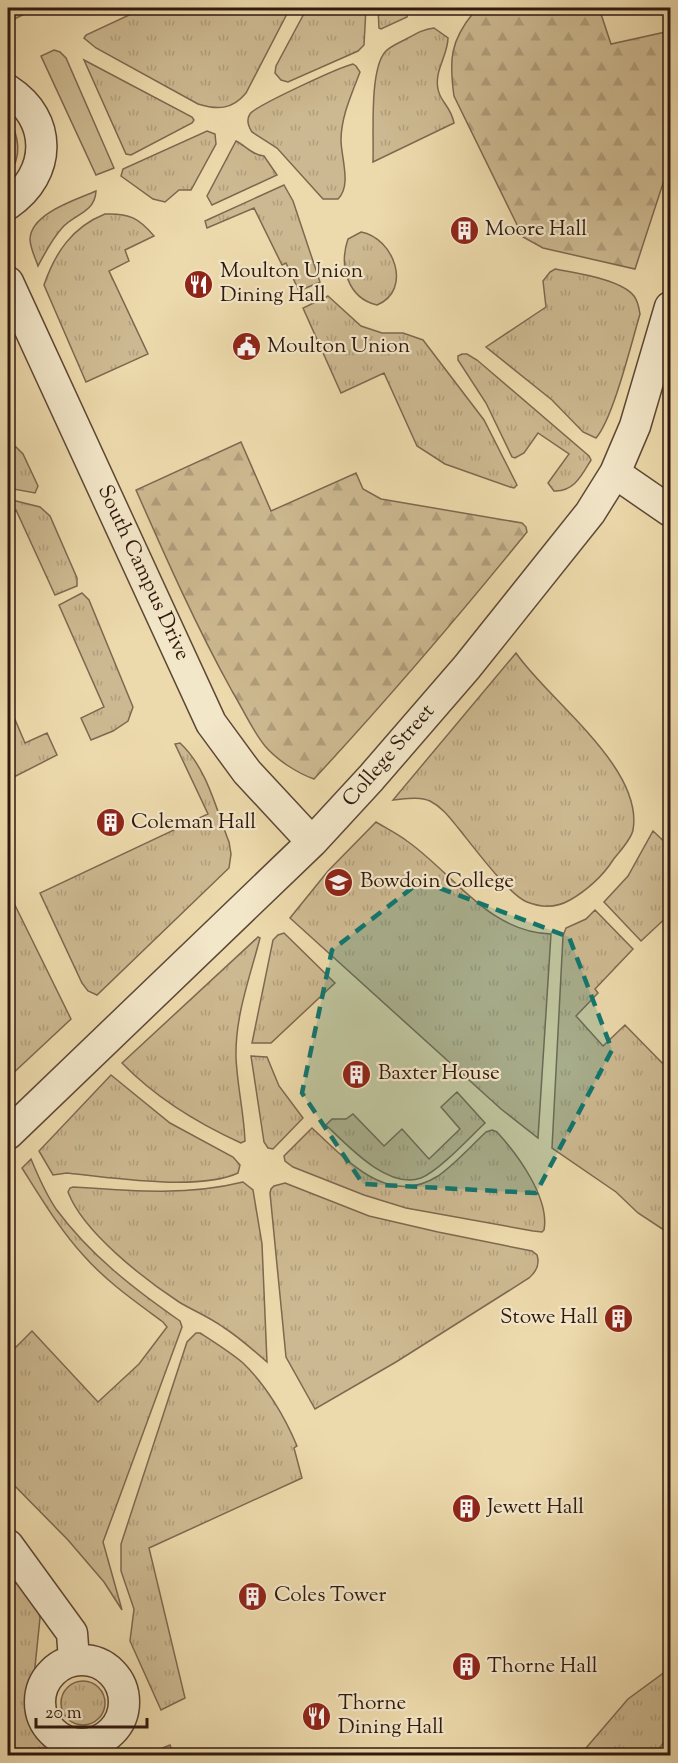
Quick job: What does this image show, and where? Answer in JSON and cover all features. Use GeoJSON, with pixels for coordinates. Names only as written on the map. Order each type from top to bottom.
{"type":"FeatureCollection","features":[{"type":"Feature","properties":{"kind":"street"},"geometry":{"type":"LineString","coordinates":[[8,90],[20,98],[34,115],[41,136],[41,158],[34,178],[20,196],[8,204]]}},
{"type":"Feature","properties":{"kind":"street","name":"South Campus Drive"},"geometry":{"type":"LineString","coordinates":[[8,282],[211,723],[248,772],[312,842]]}},
{"type":"Feature","properties":{"kind":"street","name":"College Street"},"geometry":{"type":"LineString","coordinates":[[8,1134],[312,842],[467,667],[590,513],[615,473],[635,426],[670,307]]}},
{"type":"Feature","properties":{"kind":"street"},"geometry":{"type":"LineString","coordinates":[[615,473],[670,511]]}},
{"type":"Feature","properties":{"kind":"street"},"geometry":{"type":"LineString","coordinates":[[8,1545],[72,1633],[74,1660]]}},
{"type":"Feature","properties":{"kind":"highlighted area"},"geometry":{"type":"Polygon","coordinates":[[[421,881],[569,937],[612,1050],[536,1193],[363,1184],[302,1093],[332,950],[421,881]]]}},
{"type":"Feature","properties":{"kind":"green space"},"geometry":{"type":"Polygon","coordinates":[[[8,8],[37,8],[8,22],[8,8]]]}},
{"type":"Feature","properties":{"kind":"green space"},"geometry":{"type":"Polygon","coordinates":[[[144,8],[290,8],[246,93],[230,106],[218,108],[198,104],[96,48],[84,38],[144,8]]]}},
{"type":"Feature","properties":{"kind":"green space"},"geometry":{"type":"Polygon","coordinates":[[[307,8],[366,8],[364,45],[358,51],[288,82],[281,80],[275,73],[276,66],[307,8]]]}},
{"type":"Feature","properties":{"kind":"green space"},"geometry":{"type":"Polygon","coordinates":[[[378,8],[406,8],[407,17],[381,29],[379,28],[378,8]]]}},
{"type":"Feature","properties":{"kind":"green space"},"geometry":{"type":"Polygon","coordinates":[[[490,8],[599,8],[611,44],[670,31],[670,162],[635,269],[543,248],[523,237],[454,96],[452,61],[460,32],[474,12],[490,8]]]}},
{"type":"Feature","properties":{"kind":"green space"},"geometry":{"type":"Polygon","coordinates":[[[434,28],[448,38],[437,82],[439,93],[451,112],[454,123],[373,162],[374,89],[380,61],[385,52],[393,46],[421,31],[434,28]]]}},
{"type":"Feature","properties":{"kind":"green space"},"geometry":{"type":"Polygon","coordinates":[[[54,50],[66,58],[114,168],[96,175],[41,56],[54,50]]]}},
{"type":"Feature","properties":{"kind":"green space"},"geometry":{"type":"Polygon","coordinates":[[[84,60],[194,120],[131,155],[126,154],[84,60]]]}},
{"type":"Feature","properties":{"kind":"green space"},"geometry":{"type":"Polygon","coordinates":[[[353,64],[360,72],[341,131],[345,171],[344,187],[338,199],[323,199],[277,148],[252,132],[248,118],[266,103],[353,64]]]}},
{"type":"Feature","properties":{"kind":"green space"},"geometry":{"type":"Polygon","coordinates":[[[8,118],[15,132],[18,146],[16,161],[8,174],[8,118]]]}},
{"type":"Feature","properties":{"kind":"green space"},"geometry":{"type":"Polygon","coordinates":[[[207,131],[215,134],[216,144],[191,190],[179,190],[165,202],[153,199],[121,176],[123,169],[207,131]]]}},
{"type":"Feature","properties":{"kind":"green space"},"geometry":{"type":"Polygon","coordinates":[[[236,141],[264,156],[277,175],[212,205],[207,196],[236,141]]]}},
{"type":"Feature","properties":{"kind":"green space"},"geometry":{"type":"Polygon","coordinates":[[[284,185],[293,201],[320,282],[299,291],[286,263],[282,265],[254,208],[207,228],[205,221],[284,185]]]}},
{"type":"Feature","properties":{"kind":"green space"},"geometry":{"type":"Polygon","coordinates":[[[96,191],[92,204],[62,228],[38,266],[30,239],[32,230],[38,222],[67,203],[96,191]]]}},
{"type":"Feature","properties":{"kind":"green space"},"geometry":{"type":"Polygon","coordinates":[[[105,214],[121,214],[133,218],[154,236],[125,250],[129,261],[109,271],[148,354],[86,382],[44,285],[66,242],[83,226],[105,214]]]}},
{"type":"Feature","properties":{"kind":"green space"},"geometry":{"type":"Polygon","coordinates":[[[361,232],[373,236],[382,244],[395,265],[394,288],[388,298],[377,305],[367,301],[352,288],[345,269],[345,249],[348,239],[361,232]]]}},
{"type":"Feature","properties":{"kind":"green space"},"geometry":{"type":"Polygon","coordinates":[[[555,269],[619,285],[634,296],[639,307],[640,314],[621,379],[609,414],[596,438],[583,432],[552,400],[486,347],[546,307],[543,281],[555,269]]]}},
{"type":"Feature","properties":{"kind":"green space"},"geometry":{"type":"Polygon","coordinates":[[[328,296],[361,326],[382,333],[403,333],[423,340],[484,420],[517,485],[514,488],[445,464],[417,446],[384,373],[341,393],[303,308],[328,296]]]}},
{"type":"Feature","properties":{"kind":"green space"},"geometry":{"type":"Polygon","coordinates":[[[467,354],[477,360],[589,456],[591,460],[581,477],[572,486],[561,491],[554,491],[548,483],[569,454],[538,433],[524,453],[515,458],[512,457],[486,403],[458,360],[458,356],[467,354]]]}},
{"type":"Feature","properties":{"kind":"green space"},"geometry":{"type":"Polygon","coordinates":[[[241,442],[271,511],[356,473],[363,489],[381,499],[522,523],[526,527],[527,532],[449,626],[314,779],[281,761],[265,746],[256,733],[194,617],[136,490],[241,442]]]}},
{"type":"Feature","properties":{"kind":"green space"},"geometry":{"type":"Polygon","coordinates":[[[16,447],[23,454],[38,486],[35,493],[8,488],[8,451],[16,447]]]}},
{"type":"Feature","properties":{"kind":"green space"},"geometry":{"type":"Polygon","coordinates":[[[8,499],[40,507],[50,516],[77,578],[77,586],[55,595],[16,510],[8,514],[8,499]]]}},
{"type":"Feature","properties":{"kind":"green space"},"geometry":{"type":"Polygon","coordinates":[[[82,593],[89,600],[133,707],[128,721],[113,731],[91,740],[81,718],[104,707],[59,605],[82,593]]]}},
{"type":"Feature","properties":{"kind":"green space"},"geometry":{"type":"Polygon","coordinates":[[[516,653],[609,759],[624,783],[632,807],[632,834],[609,866],[582,892],[565,903],[554,906],[538,905],[519,898],[481,857],[449,817],[434,803],[412,798],[393,800],[516,653]]]}},
{"type":"Feature","properties":{"kind":"green space"},"geometry":{"type":"Polygon","coordinates":[[[8,703],[25,743],[47,733],[57,755],[8,780],[8,703]]]}},
{"type":"Feature","properties":{"kind":"green space"},"geometry":{"type":"Polygon","coordinates":[[[180,743],[197,764],[210,789],[229,842],[231,854],[229,868],[97,995],[88,991],[82,983],[40,893],[208,814],[175,744],[180,743]]]}},
{"type":"Feature","properties":{"kind":"green space"},"geometry":{"type":"Polygon","coordinates":[[[376,822],[424,854],[490,912],[529,931],[551,934],[538,1138],[501,1109],[290,918],[328,871],[376,822]]]}},
{"type":"Feature","properties":{"kind":"green space"},"geometry":{"type":"Polygon","coordinates":[[[653,831],[670,847],[670,914],[641,941],[604,902],[628,876],[653,831]]]}},
{"type":"Feature","properties":{"kind":"green space"},"geometry":{"type":"Polygon","coordinates":[[[8,891],[71,1019],[9,1077],[8,1076],[8,891]]]}},
{"type":"Feature","properties":{"kind":"green space"},"geometry":{"type":"Polygon","coordinates":[[[595,910],[633,949],[595,989],[598,993],[576,1016],[603,1046],[625,1025],[670,1071],[670,1234],[638,1213],[616,1192],[552,1148],[563,936],[566,928],[586,919],[595,910]]]}},
{"type":"Feature","properties":{"kind":"green space"},"geometry":{"type":"Polygon","coordinates":[[[284,933],[335,983],[271,1043],[252,1043],[273,940],[284,933]]]}},
{"type":"Feature","properties":{"kind":"green space"},"geometry":{"type":"Polygon","coordinates":[[[258,937],[260,938],[244,997],[236,1042],[245,1141],[241,1143],[177,1108],[148,1087],[122,1063],[258,937]]]}},
{"type":"Feature","properties":{"kind":"green space"},"geometry":{"type":"Polygon","coordinates":[[[251,1056],[267,1057],[279,1086],[303,1118],[273,1149],[268,1148],[264,1142],[251,1056]]]}},
{"type":"Feature","properties":{"kind":"green space"},"geometry":{"type":"Polygon","coordinates":[[[111,1075],[170,1123],[233,1157],[240,1165],[238,1173],[222,1178],[179,1182],[130,1180],[67,1173],[53,1175],[39,1151],[111,1075]]]}},
{"type":"Feature","properties":{"kind":"green space"},"geometry":{"type":"Polygon","coordinates":[[[457,1092],[485,1123],[445,1161],[421,1178],[408,1180],[395,1178],[382,1172],[357,1154],[326,1125],[332,1119],[346,1119],[353,1114],[384,1146],[402,1129],[429,1159],[460,1129],[441,1107],[457,1092]]]}},
{"type":"Feature","properties":{"kind":"green space"},"geometry":{"type":"Polygon","coordinates":[[[312,1128],[339,1154],[369,1176],[385,1183],[402,1186],[420,1184],[438,1176],[486,1132],[492,1130],[497,1132],[514,1152],[537,1191],[545,1218],[544,1230],[542,1232],[533,1231],[406,1208],[364,1195],[293,1167],[285,1161],[284,1156],[312,1128]]]}},
{"type":"Feature","properties":{"kind":"green space"},"geometry":{"type":"Polygon","coordinates":[[[31,1159],[52,1203],[69,1226],[130,1284],[180,1321],[182,1327],[103,1542],[122,1610],[104,1582],[68,1540],[8,1479],[8,1355],[32,1331],[98,1402],[139,1364],[167,1327],[102,1274],[75,1246],[51,1214],[22,1168],[31,1159]]]}},
{"type":"Feature","properties":{"kind":"green space"},"geometry":{"type":"Polygon","coordinates":[[[243,1182],[253,1190],[262,1244],[267,1362],[229,1331],[179,1302],[132,1268],[87,1223],[68,1192],[73,1187],[180,1191],[243,1182]]]}},
{"type":"Feature","properties":{"kind":"green space"},"geometry":{"type":"Polygon","coordinates":[[[285,1183],[369,1216],[532,1251],[537,1255],[537,1268],[529,1278],[396,1362],[315,1409],[286,1357],[270,1193],[274,1186],[285,1183]]]}},
{"type":"Feature","properties":{"kind":"green space"},"geometry":{"type":"Polygon","coordinates":[[[196,1333],[200,1333],[243,1363],[267,1391],[297,1446],[294,1448],[302,1478],[149,1548],[185,1698],[161,1710],[130,1641],[134,1609],[121,1571],[121,1544],[187,1342],[196,1333]]]}},
{"type":"Feature","properties":{"kind":"green space"},"geometry":{"type":"Polygon","coordinates":[[[16,1582],[37,1602],[40,1618],[31,1706],[36,1725],[56,1747],[52,1755],[8,1755],[8,1600],[16,1582]]]}},
{"type":"Feature","properties":{"kind":"green space"},"geometry":{"type":"Polygon","coordinates":[[[669,1669],[670,1733],[655,1755],[580,1755],[628,1699],[669,1669]]]}},
{"type":"Feature","properties":{"kind":"green space"},"geometry":{"type":"Polygon","coordinates":[[[83,1681],[98,1688],[105,1703],[98,1718],[83,1725],[68,1718],[61,1703],[68,1688],[83,1681]]]}},
{"type":"Feature","properties":{"kind":"green space"},"geometry":{"type":"Polygon","coordinates":[[[170,1745],[174,1755],[145,1755],[170,1745]]]}},
{"type":"Feature","properties":{"kind":"place","name":"Moore Hall"},"geometry":{"type":"Point","coordinates":[464,230]}},
{"type":"Feature","properties":{"kind":"place","name":"Moulton Union Dining Hall"},"geometry":{"type":"Point","coordinates":[199,284]}},
{"type":"Feature","properties":{"kind":"place","name":"Moulton Union"},"geometry":{"type":"Point","coordinates":[246,347]}},
{"type":"Feature","properties":{"kind":"place","name":"Coleman Hall"},"geometry":{"type":"Point","coordinates":[110,823]}},
{"type":"Feature","properties":{"kind":"place","name":"Bowdoin College"},"geometry":{"type":"Point","coordinates":[339,882]}},
{"type":"Feature","properties":{"kind":"place","name":"Baxter House"},"geometry":{"type":"Point","coordinates":[357,1074]}},
{"type":"Feature","properties":{"kind":"place","name":"Stowe Hall"},"geometry":{"type":"Point","coordinates":[619,1318]}},
{"type":"Feature","properties":{"kind":"place","name":"Jewett Hall"},"geometry":{"type":"Point","coordinates":[466,1508]}},
{"type":"Feature","properties":{"kind":"place","name":"Coles Tower"},"geometry":{"type":"Point","coordinates":[253,1596]}},
{"type":"Feature","properties":{"kind":"place","name":"Thorne Hall"},"geometry":{"type":"Point","coordinates":[466,1667]}},
{"type":"Feature","properties":{"kind":"place","name":"Thorne Dining Hall"},"geometry":{"type":"Point","coordinates":[317,1716]}}]}
